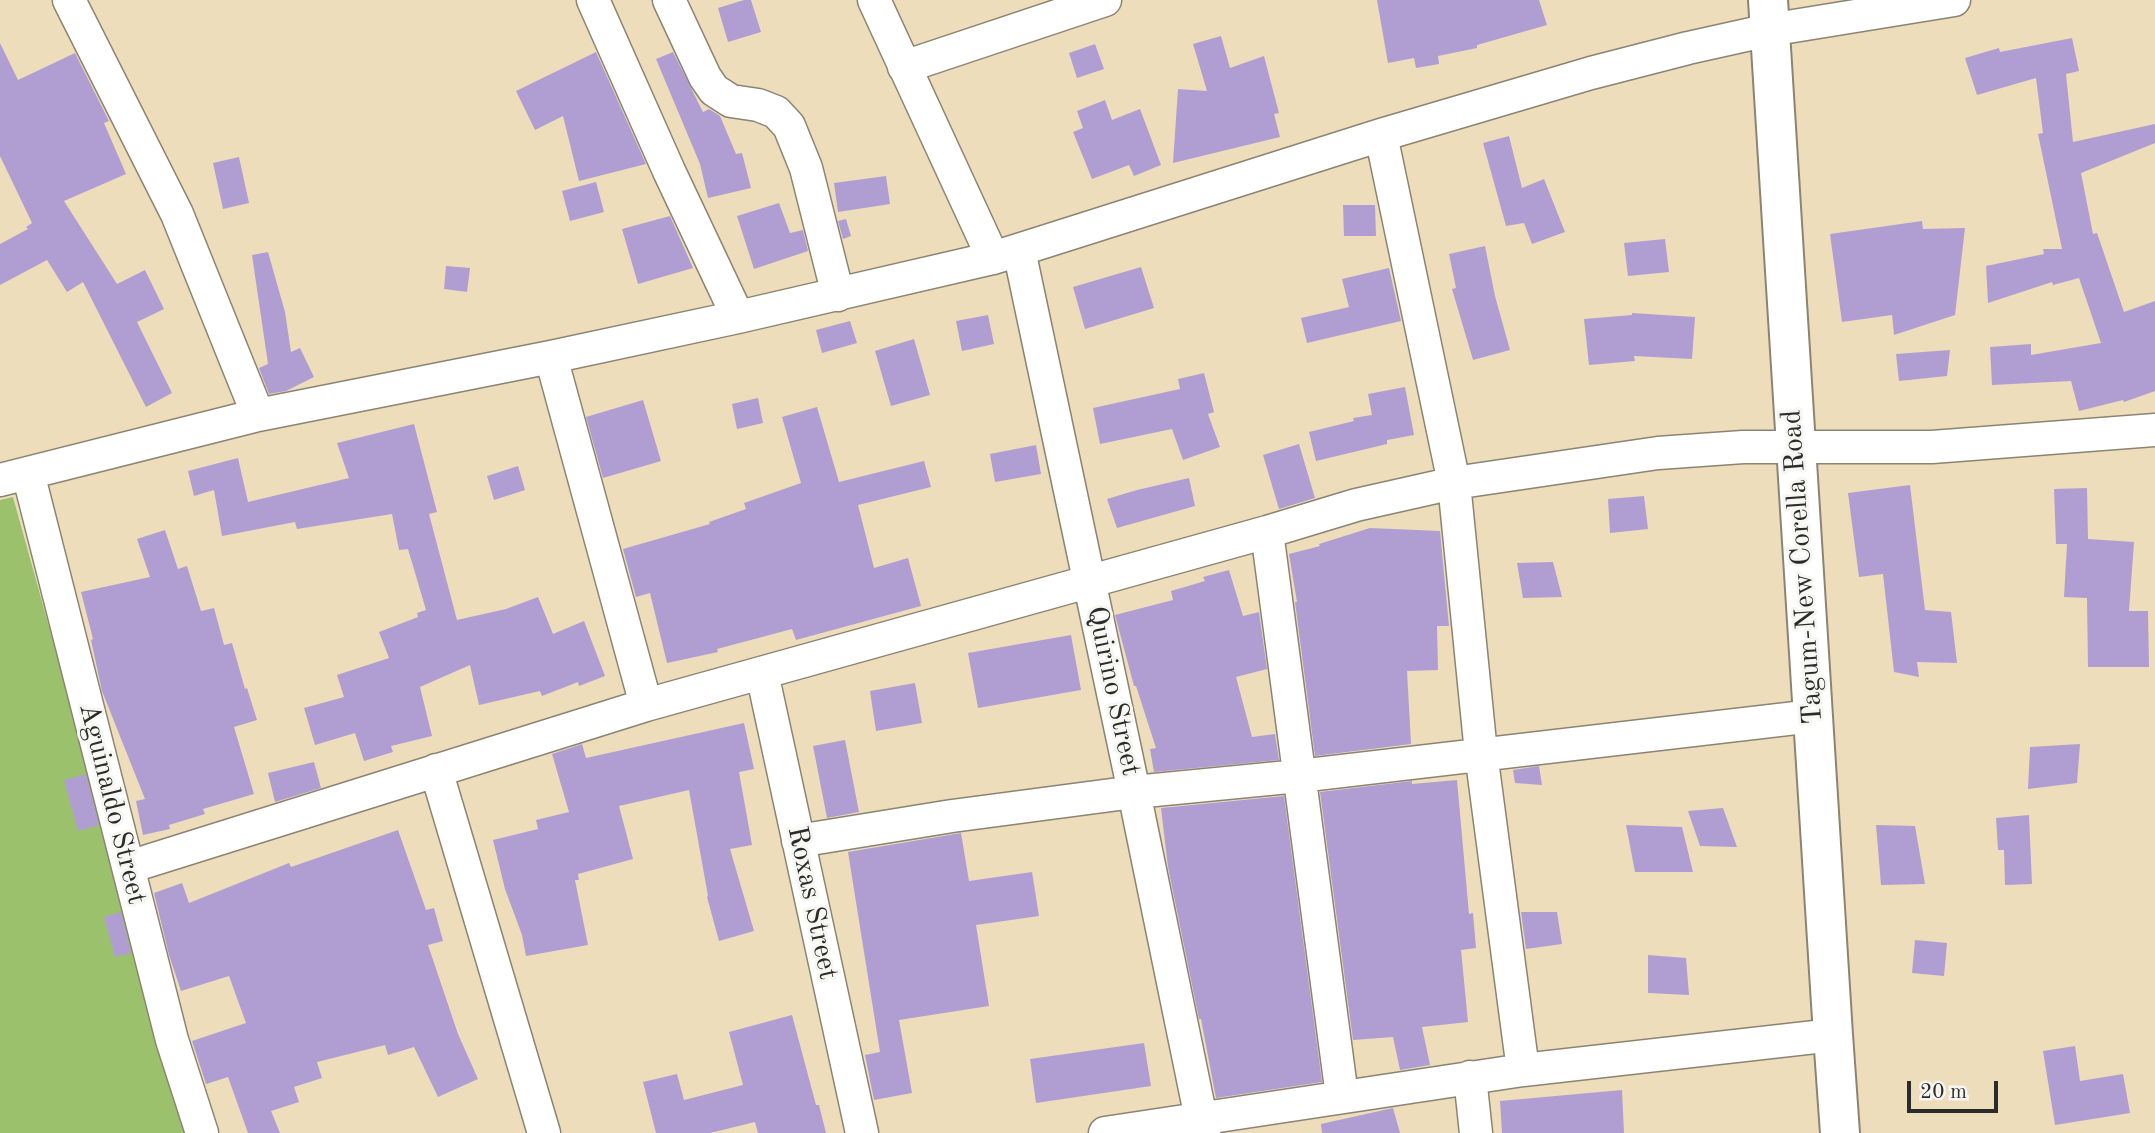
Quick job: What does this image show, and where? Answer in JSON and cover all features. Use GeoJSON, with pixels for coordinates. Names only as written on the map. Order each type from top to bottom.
{"type":"FeatureCollection","features":[{"type":"Feature","properties":{"kind":"main road","name":"Tagum-New Corella Road"},"geometry":{"type":"LineString","coordinates":[[1768,15],[1840,1133]]}},
{"type":"Feature","properties":{"kind":"street"},"geometry":{"type":"LineString","coordinates":[[69,0],[177,214],[258,415]]}},
{"type":"Feature","properties":{"kind":"street"},"geometry":{"type":"LineString","coordinates":[[593,0],[738,317]]}},
{"type":"Feature","properties":{"kind":"street"},"geometry":{"type":"LineString","coordinates":[[669,0],[705,77],[714,90],[731,101],[758,105],[776,112],[789,126],[806,168],[838,295]]}},
{"type":"Feature","properties":{"kind":"street","name":"Quirino Street"},"geometry":{"type":"LineString","coordinates":[[874,0],[904,67],[1006,254],[1089,582],[1203,1126]]}},
{"type":"Feature","properties":{"kind":"street"},"geometry":{"type":"LineString","coordinates":[[904,67],[1105,0]]}},
{"type":"Feature","properties":{"kind":"street"},"geometry":{"type":"LineString","coordinates":[[14,477],[258,415],[738,317],[1006,254],[1381,135],[1591,73],[1688,48],[1768,15],[1954,0]]}},
{"type":"Feature","properties":{"kind":"street"},"geometry":{"type":"LineString","coordinates":[[1381,135],[1454,483],[1481,753],[1523,1070]]}},
{"type":"Feature","properties":{"kind":"street"},"geometry":{"type":"LineString","coordinates":[[551,357],[646,705]]}},
{"type":"Feature","properties":{"kind":"street"},"geometry":{"type":"LineString","coordinates":[[129,867],[646,705],[1356,505],[1454,483],[1658,453],[1743,447],[1932,447],[2155,430]]}},
{"type":"Feature","properties":{"kind":"street","name":"Aguinaldo Street"},"geometry":{"type":"LineString","coordinates":[[14,477],[129,867],[172,1040],[202,1133]]}},
{"type":"Feature","properties":{"kind":"street"},"geometry":{"type":"LineString","coordinates":[[1267,532],[1342,1096]]}},
{"type":"Feature","properties":{"kind":"street","name":"Roxas Street"},"geometry":{"type":"LineString","coordinates":[[762,673],[862,1133]]}},
{"type":"Feature","properties":{"kind":"street"},"geometry":{"type":"LineString","coordinates":[[798,841],[1134,792],[1299,776],[1813,716]]}},
{"type":"Feature","properties":{"kind":"street"},"geometry":{"type":"LineString","coordinates":[[436,771],[544,1133]]}},
{"type":"Feature","properties":{"kind":"street"},"geometry":{"type":"LineString","coordinates":[[1105,1133],[1203,1126],[1342,1096],[1470,1077],[1833,1035]]}},
{"type":"Feature","properties":{"kind":"street"},"geometry":{"type":"LineString","coordinates":[[1470,1077],[1476,1133]]}},
{"type":"Feature","properties":{"kind":"green space"},"geometry":{"type":"Polygon","coordinates":[[[13,497],[190,1133],[0,1133],[0,500],[13,497]]]}},
{"type":"Feature","properties":{"kind":"building"},"geometry":{"type":"Polygon","coordinates":[[[751,0],[761,32],[728,42],[718,8],[751,0]]]}},
{"type":"Feature","properties":{"kind":"building"},"geometry":{"type":"Polygon","coordinates":[[[1377,0],[1539,0],[1547,25],[1477,45],[1477,48],[1438,56],[1439,64],[1416,68],[1414,58],[1388,63],[1377,0]]]}},
{"type":"Feature","properties":{"kind":"building"},"geometry":{"type":"Polygon","coordinates":[[[1221,36],[1230,68],[1264,56],[1279,113],[1274,114],[1280,137],[1173,163],[1178,89],[1207,91],[1193,44],[1221,36]]]}},
{"type":"Feature","properties":{"kind":"building"},"geometry":{"type":"Polygon","coordinates":[[[2072,38],[2079,71],[2066,74],[2073,142],[2155,124],[2155,143],[2081,173],[2093,234],[2097,233],[2124,312],[2155,301],[2155,391],[2124,402],[2123,400],[2079,411],[2071,381],[1992,385],[1990,347],[2031,344],[2031,355],[2101,343],[2079,278],[2053,285],[2052,282],[1988,303],[1986,266],[2044,254],[2043,249],[2062,249],[2038,134],[2043,133],[2036,78],[1977,95],[1965,58],[1999,48],[2000,52],[2072,38]]]}},
{"type":"Feature","properties":{"kind":"building"},"geometry":{"type":"Polygon","coordinates":[[[0,43],[18,80],[75,53],[109,121],[104,123],[126,174],[64,201],[117,284],[145,270],[164,309],[137,322],[172,393],[146,407],[83,282],[67,292],[47,260],[0,285],[0,244],[28,229],[26,227],[32,223],[0,156],[0,43]]]}},
{"type":"Feature","properties":{"kind":"building"},"geometry":{"type":"Polygon","coordinates":[[[1095,44],[1104,69],[1077,78],[1069,53],[1095,44]]]}},
{"type":"Feature","properties":{"kind":"building"},"geometry":{"type":"Polygon","coordinates":[[[596,52],[646,164],[579,181],[563,116],[535,130],[516,91],[596,52]]]}},
{"type":"Feature","properties":{"kind":"building"},"geometry":{"type":"Polygon","coordinates":[[[673,52],[703,112],[709,109],[720,116],[736,154],[742,153],[751,188],[708,198],[700,164],[656,59],[673,52]]]}},
{"type":"Feature","properties":{"kind":"building"},"geometry":{"type":"Polygon","coordinates":[[[1105,100],[1112,120],[1140,109],[1161,165],[1134,176],[1129,165],[1092,179],[1073,132],[1083,128],[1077,111],[1105,100]]]}},
{"type":"Feature","properties":{"kind":"building"},"geometry":{"type":"Polygon","coordinates":[[[1509,136],[1522,188],[1544,179],[1565,232],[1532,244],[1524,223],[1506,226],[1483,143],[1509,136]]]}},
{"type":"Feature","properties":{"kind":"building"},"geometry":{"type":"Polygon","coordinates":[[[239,157],[249,203],[223,209],[213,163],[239,157]]]}},
{"type":"Feature","properties":{"kind":"building"},"geometry":{"type":"Polygon","coordinates":[[[886,176],[890,204],[838,212],[834,183],[886,176]]]}},
{"type":"Feature","properties":{"kind":"building"},"geometry":{"type":"Polygon","coordinates":[[[596,182],[604,212],[570,221],[562,191],[596,182]]]}},
{"type":"Feature","properties":{"kind":"building"},"geometry":{"type":"Polygon","coordinates":[[[779,203],[790,233],[803,230],[808,251],[754,269],[737,216],[779,203]]]}},
{"type":"Feature","properties":{"kind":"building"},"geometry":{"type":"Polygon","coordinates":[[[1343,205],[1375,205],[1376,236],[1344,236],[1343,205]]]}},
{"type":"Feature","properties":{"kind":"building"},"geometry":{"type":"Polygon","coordinates":[[[670,216],[693,268],[638,284],[622,229],[670,216]]]}},
{"type":"Feature","properties":{"kind":"building"},"geometry":{"type":"Polygon","coordinates":[[[846,219],[851,236],[843,239],[838,221],[846,219]]]}},
{"type":"Feature","properties":{"kind":"building"},"geometry":{"type":"Polygon","coordinates":[[[1922,221],[1923,229],[1965,228],[1955,315],[1894,335],[1892,315],[1842,322],[1830,234],[1922,221]]]}},
{"type":"Feature","properties":{"kind":"building"},"geometry":{"type":"Polygon","coordinates":[[[1665,239],[1669,272],[1628,276],[1624,243],[1665,239]]]}},
{"type":"Feature","properties":{"kind":"building"},"geometry":{"type":"Polygon","coordinates":[[[1485,246],[1510,350],[1473,360],[1452,289],[1456,288],[1449,254],[1485,246]]]}},
{"type":"Feature","properties":{"kind":"building"},"geometry":{"type":"Polygon","coordinates":[[[268,252],[285,312],[291,352],[300,348],[314,377],[286,391],[269,394],[259,368],[268,364],[252,255],[268,252]]]}},
{"type":"Feature","properties":{"kind":"building"},"geometry":{"type":"Polygon","coordinates":[[[446,266],[470,268],[467,292],[444,289],[446,266]]]}},
{"type":"Feature","properties":{"kind":"building"},"geometry":{"type":"Polygon","coordinates":[[[1141,267],[1154,308],[1085,329],[1073,287],[1141,267]]]}},
{"type":"Feature","properties":{"kind":"building"},"geometry":{"type":"Polygon","coordinates":[[[1389,268],[1401,321],[1307,343],[1301,318],[1349,307],[1342,279],[1389,268]]]}},
{"type":"Feature","properties":{"kind":"building"},"geometry":{"type":"Polygon","coordinates":[[[1632,313],[1695,317],[1692,359],[1634,356],[1635,361],[1589,365],[1584,319],[1632,313]]]}},
{"type":"Feature","properties":{"kind":"building"},"geometry":{"type":"Polygon","coordinates":[[[988,315],[994,344],[962,351],[956,321],[988,315]]]}},
{"type":"Feature","properties":{"kind":"building"},"geometry":{"type":"Polygon","coordinates":[[[850,321],[857,343],[822,353],[816,330],[850,321]]]}},
{"type":"Feature","properties":{"kind":"building"},"geometry":{"type":"Polygon","coordinates":[[[914,339],[930,395],[891,406],[875,351],[914,339]]]}},
{"type":"Feature","properties":{"kind":"building"},"geometry":{"type":"Polygon","coordinates":[[[1950,350],[1947,376],[1899,381],[1896,354],[1950,350]]]}},
{"type":"Feature","properties":{"kind":"building"},"geometry":{"type":"Polygon","coordinates":[[[1204,373],[1214,412],[1208,414],[1220,447],[1183,460],[1172,429],[1100,444],[1093,408],[1180,389],[1178,379],[1204,373]]]}},
{"type":"Feature","properties":{"kind":"building"},"geometry":{"type":"Polygon","coordinates":[[[1405,387],[1414,435],[1316,461],[1309,432],[1372,415],[1368,394],[1405,387]]]}},
{"type":"Feature","properties":{"kind":"building"},"geometry":{"type":"Polygon","coordinates":[[[758,398],[763,423],[737,429],[732,404],[758,398]]]}},
{"type":"Feature","properties":{"kind":"building"},"geometry":{"type":"Polygon","coordinates":[[[643,400],[661,461],[603,478],[586,417],[643,400]]]}},
{"type":"Feature","properties":{"kind":"building"},"geometry":{"type":"Polygon","coordinates":[[[817,407],[839,482],[924,461],[931,487],[858,505],[874,568],[908,558],[921,606],[796,640],[792,629],[717,649],[718,652],[667,663],[650,593],[636,597],[623,549],[710,524],[709,522],[746,509],[744,503],[801,483],[782,417],[817,407]]]}},
{"type":"Feature","properties":{"kind":"building"},"geometry":{"type":"Polygon","coordinates":[[[414,424],[437,512],[429,514],[457,620],[506,609],[538,597],[553,634],[584,621],[605,676],[579,686],[578,682],[542,696],[540,691],[479,705],[470,665],[420,687],[432,736],[391,746],[393,752],[364,761],[355,733],[315,745],[304,708],[344,697],[337,675],[389,658],[379,632],[418,617],[417,613],[426,610],[408,549],[399,550],[392,514],[297,529],[295,522],[222,536],[214,490],[194,496],[188,471],[238,458],[248,502],[349,478],[337,443],[414,424]]]}},
{"type":"Feature","properties":{"kind":"building"},"geometry":{"type":"Polygon","coordinates":[[[1299,444],[1315,498],[1279,509],[1263,455],[1299,444]]]}},
{"type":"Feature","properties":{"kind":"building"},"geometry":{"type":"Polygon","coordinates":[[[1036,445],[1041,474],[995,482],[990,454],[1036,445]]]}},
{"type":"Feature","properties":{"kind":"building"},"geometry":{"type":"Polygon","coordinates":[[[518,466],[525,490],[494,500],[487,476],[518,466]]]}},
{"type":"Feature","properties":{"kind":"building"},"geometry":{"type":"Polygon","coordinates":[[[1189,478],[1195,506],[1117,528],[1107,499],[1189,478]]]}},
{"type":"Feature","properties":{"kind":"building"},"geometry":{"type":"Polygon","coordinates":[[[1910,485],[1925,610],[1951,612],[1957,663],[1917,662],[1919,677],[1894,672],[1883,574],[1859,577],[1848,493],[1910,485]]]}},
{"type":"Feature","properties":{"kind":"building"},"geometry":{"type":"Polygon","coordinates":[[[2087,488],[2088,539],[2134,542],[2129,611],[2148,611],[2149,667],[2088,667],[2087,598],[2064,597],[2067,544],[2056,544],[2054,489],[2087,488]]]}},
{"type":"Feature","properties":{"kind":"building"},"geometry":{"type":"Polygon","coordinates":[[[1644,496],[1648,529],[1610,533],[1608,499],[1644,496]]]}},
{"type":"Feature","properties":{"kind":"building"},"geometry":{"type":"Polygon","coordinates":[[[1370,528],[1440,531],[1449,626],[1437,626],[1438,670],[1407,671],[1411,744],[1315,756],[1289,554],[1370,528]]]}},
{"type":"Feature","properties":{"kind":"building"},"geometry":{"type":"Polygon","coordinates":[[[165,530],[178,569],[187,566],[201,611],[214,608],[224,645],[232,643],[257,720],[234,727],[254,794],[203,809],[205,814],[169,825],[170,829],[143,835],[136,801],[145,799],[102,691],[81,592],[150,577],[137,539],[165,530]]]}},
{"type":"Feature","properties":{"kind":"building"},"geometry":{"type":"Polygon","coordinates":[[[1553,562],[1562,597],[1523,598],[1517,563],[1553,562]]]}},
{"type":"Feature","properties":{"kind":"building"},"geometry":{"type":"Polygon","coordinates":[[[1229,570],[1243,616],[1259,612],[1267,669],[1236,677],[1252,737],[1275,734],[1279,760],[1154,772],[1150,749],[1156,748],[1134,686],[1115,615],[1173,600],[1171,591],[1205,581],[1203,577],[1229,570]]]}},
{"type":"Feature","properties":{"kind":"building"},"geometry":{"type":"Polygon","coordinates":[[[1071,635],[1081,690],[978,708],[968,653],[1071,635]]]}},
{"type":"Feature","properties":{"kind":"building"},"geometry":{"type":"Polygon","coordinates":[[[915,683],[922,723],[876,731],[870,691],[915,683]]]}},
{"type":"Feature","properties":{"kind":"building"},"geometry":{"type":"Polygon","coordinates":[[[744,723],[754,769],[739,772],[752,845],[730,849],[754,931],[719,941],[707,897],[689,790],[619,806],[633,859],[578,874],[579,880],[575,880],[588,945],[526,956],[493,840],[538,829],[536,820],[569,812],[552,754],[582,744],[586,758],[744,723]]]}},
{"type":"Feature","properties":{"kind":"building"},"geometry":{"type":"Polygon","coordinates":[[[845,740],[859,812],[827,818],[813,746],[845,740]]]}},
{"type":"Feature","properties":{"kind":"building"},"geometry":{"type":"Polygon","coordinates":[[[2080,744],[2077,783],[2028,789],[2030,747],[2080,744]]]}},
{"type":"Feature","properties":{"kind":"building"},"geometry":{"type":"Polygon","coordinates":[[[314,762],[321,788],[275,802],[268,773],[314,762]]]}},
{"type":"Feature","properties":{"kind":"building"},"geometry":{"type":"Polygon","coordinates":[[[1539,766],[1542,785],[1515,783],[1513,770],[1539,766]]]}},
{"type":"Feature","properties":{"kind":"building"},"geometry":{"type":"Polygon","coordinates":[[[86,774],[99,825],[78,831],[64,780],[86,774]]]}},
{"type":"Feature","properties":{"kind":"building"},"geometry":{"type":"Polygon","coordinates":[[[1457,780],[1469,914],[1473,913],[1476,948],[1461,950],[1468,1022],[1422,1027],[1430,1065],[1400,1070],[1393,1037],[1353,1040],[1320,792],[1412,781],[1412,784],[1457,780]]]}},
{"type":"Feature","properties":{"kind":"building"},"geometry":{"type":"Polygon","coordinates":[[[1284,796],[1322,1082],[1216,1098],[1168,867],[1161,808],[1284,796]]]}},
{"type":"Feature","properties":{"kind":"building"},"geometry":{"type":"Polygon","coordinates":[[[1723,808],[1737,847],[1700,846],[1688,811],[1723,808]]]}},
{"type":"Feature","properties":{"kind":"building"},"geometry":{"type":"Polygon","coordinates":[[[2029,815],[2032,884],[2005,885],[2004,850],[1998,850],[1996,818],[2029,815]]]}},
{"type":"Feature","properties":{"kind":"building"},"geometry":{"type":"Polygon","coordinates":[[[1626,825],[1682,827],[1693,872],[1635,872],[1626,825]]]}},
{"type":"Feature","properties":{"kind":"building"},"geometry":{"type":"Polygon","coordinates":[[[1876,825],[1915,826],[1925,884],[1881,885],[1876,825]]]}},
{"type":"Feature","properties":{"kind":"building"},"geometry":{"type":"Polygon","coordinates":[[[398,830],[426,910],[434,908],[443,941],[428,945],[458,1034],[478,1079],[438,1097],[414,1047],[388,1055],[385,1045],[317,1062],[322,1078],[294,1087],[299,1102],[271,1111],[280,1133],[248,1133],[228,1077],[206,1084],[192,1041],[246,1023],[229,976],[181,991],[154,893],[182,883],[189,903],[289,863],[291,867],[398,830]]]}},
{"type":"Feature","properties":{"kind":"building"},"geometry":{"type":"Polygon","coordinates":[[[961,833],[969,881],[1032,872],[1039,916],[976,925],[989,1006],[899,1020],[912,1093],[874,1100],[865,1055],[880,1052],[848,852],[961,833]]]}},
{"type":"Feature","properties":{"kind":"building"},"geometry":{"type":"Polygon","coordinates":[[[121,912],[131,953],[115,957],[104,917],[121,912]]]}},
{"type":"Feature","properties":{"kind":"building"},"geometry":{"type":"Polygon","coordinates":[[[1521,912],[1557,912],[1562,944],[1526,949],[1521,912]]]}},
{"type":"Feature","properties":{"kind":"building"},"geometry":{"type":"Polygon","coordinates":[[[1915,940],[1947,943],[1944,976],[1912,973],[1915,940]]]}},
{"type":"Feature","properties":{"kind":"building"},"geometry":{"type":"Polygon","coordinates":[[[1648,955],[1686,958],[1689,995],[1648,993],[1648,955]]]}},
{"type":"Feature","properties":{"kind":"building"},"geometry":{"type":"Polygon","coordinates":[[[792,1015],[826,1133],[758,1133],[755,1122],[710,1133],[656,1133],[643,1082],[677,1074],[684,1100],[743,1085],[729,1032],[792,1015]]]}},
{"type":"Feature","properties":{"kind":"building"},"geometry":{"type":"Polygon","coordinates":[[[1144,1043],[1151,1086],[1036,1103],[1030,1059],[1144,1043]]]}},
{"type":"Feature","properties":{"kind":"building"},"geometry":{"type":"Polygon","coordinates":[[[2075,1046],[2080,1081],[2123,1074],[2130,1113],[2055,1125],[2043,1051],[2075,1046]]]}},
{"type":"Feature","properties":{"kind":"building"},"geometry":{"type":"Polygon","coordinates":[[[1622,1090],[1624,1133],[1502,1133],[1500,1101],[1622,1090]]]}},
{"type":"Feature","properties":{"kind":"building"},"geometry":{"type":"Polygon","coordinates":[[[1393,1108],[1400,1133],[1322,1133],[1321,1124],[1393,1108]]]}}]}
